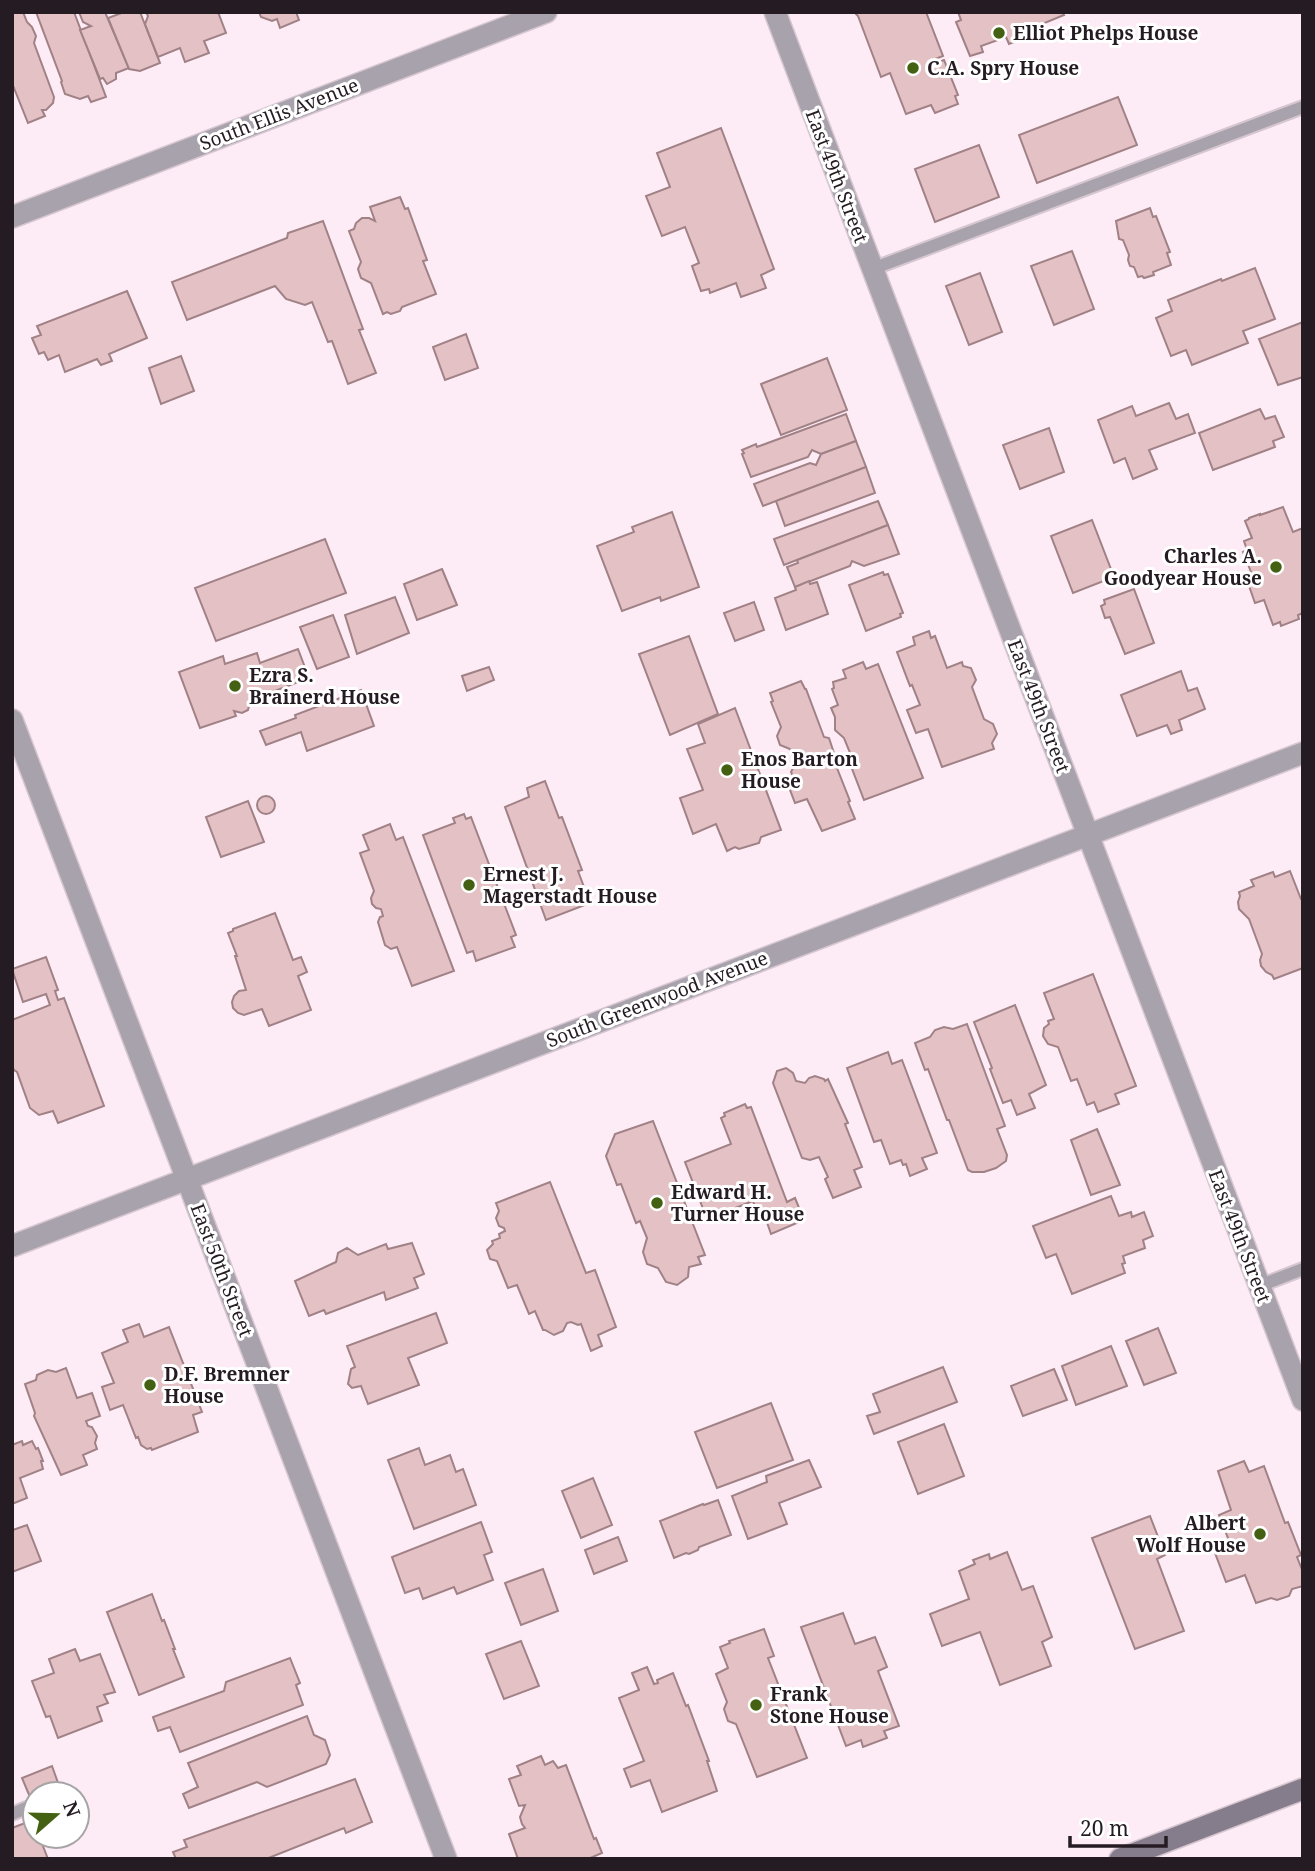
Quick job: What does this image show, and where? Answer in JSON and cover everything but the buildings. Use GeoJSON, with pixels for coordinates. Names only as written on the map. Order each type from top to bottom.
{"type":"FeatureCollection","features":[{"type":"Feature","properties":{"kind":"street","name":"South Ellis Avenue"},"geometry":{"type":"LineString","coordinates":[[12,217],[546,12]]}},
{"type":"Feature","properties":{"kind":"street","name":"East 49th Street"},"geometry":{"type":"LineString","coordinates":[[775,12],[1303,1400]]}},
{"type":"Feature","properties":{"kind":"street","name":"East 50th Street"},"geometry":{"type":"LineString","coordinates":[[12,720],[446,1859]]}},
{"type":"Feature","properties":{"kind":"street","name":"South Greenwood Avenue"},"geometry":{"type":"LineString","coordinates":[[12,1246],[1303,752]]}},
{"type":"Feature","properties":{"kind":"street"},"geometry":{"type":"LineString","coordinates":[[1119,1859],[1303,1789]]}},
{"type":"Feature","properties":{"kind":"lane"},"geometry":{"type":"LineString","coordinates":[[872,269],[1303,107]]}},
{"type":"Feature","properties":{"kind":"lane"},"geometry":{"type":"LineString","coordinates":[[1259,1286],[1303,1269]]}},
{"type":"Feature","properties":{"kind":"place","name":"Elliot Phelps House"},"geometry":{"type":"Point","coordinates":[999,33]}},
{"type":"Feature","properties":{"kind":"place","name":"C.A. Spry House"},"geometry":{"type":"Point","coordinates":[913,68]}},
{"type":"Feature","properties":{"kind":"place","name":"Charles A. Goodyear House"},"geometry":{"type":"Point","coordinates":[1276,567]}},
{"type":"Feature","properties":{"kind":"place","name":"Ezra S. Brainerd House"},"geometry":{"type":"Point","coordinates":[235,686]}},
{"type":"Feature","properties":{"kind":"place","name":"Enos Barton House"},"geometry":{"type":"Point","coordinates":[727,770]}},
{"type":"Feature","properties":{"kind":"place","name":"Ernest J. Magerstadt House"},"geometry":{"type":"Point","coordinates":[469,885]}},
{"type":"Feature","properties":{"kind":"place","name":"Edward H. Turner House"},"geometry":{"type":"Point","coordinates":[657,1203]}},
{"type":"Feature","properties":{"kind":"place","name":"D.F. Bremner House"},"geometry":{"type":"Point","coordinates":[150,1385]}},
{"type":"Feature","properties":{"kind":"place","name":"Albert Wolf House"},"geometry":{"type":"Point","coordinates":[1260,1534]}},
{"type":"Feature","properties":{"kind":"place","name":"Frank Stone House"},"geometry":{"type":"Point","coordinates":[756,1705]}}]}
